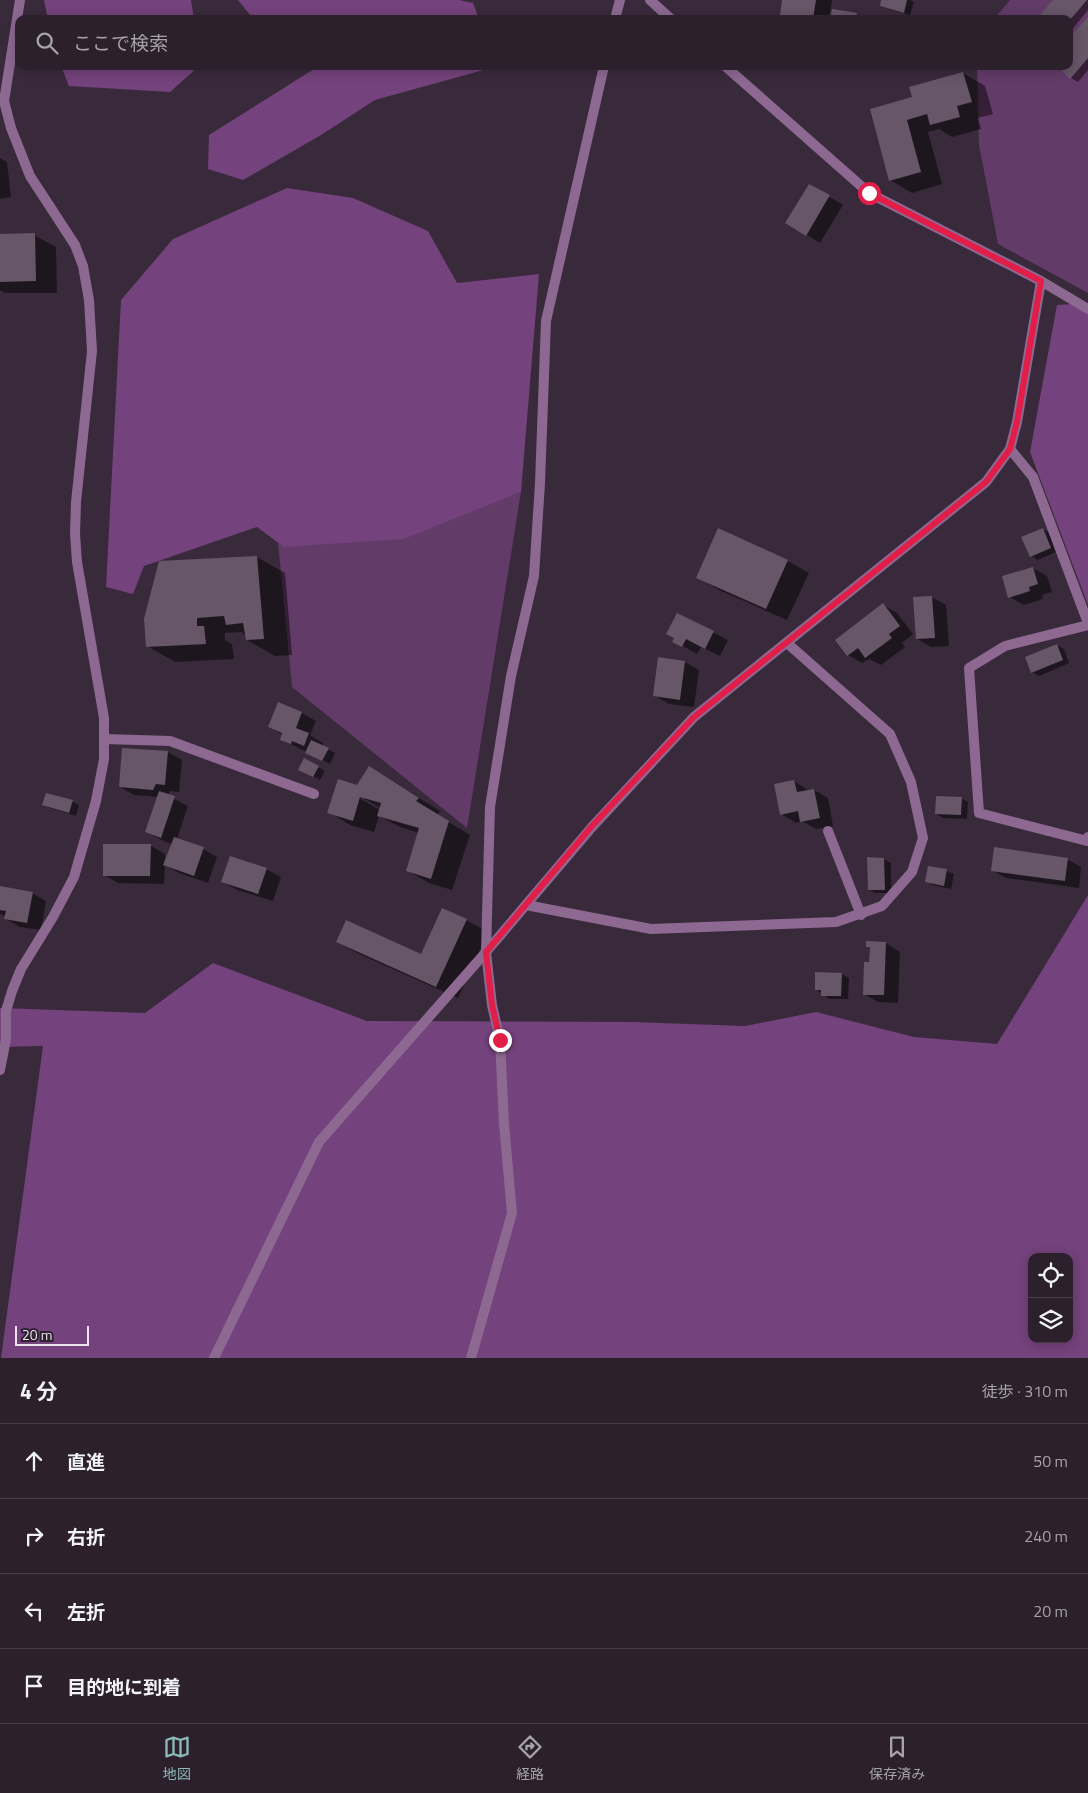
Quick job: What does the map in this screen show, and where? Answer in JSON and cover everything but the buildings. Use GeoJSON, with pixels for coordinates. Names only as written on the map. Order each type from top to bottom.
{"type":"FeatureCollection","features":[{"type":"Feature","properties":{"kind":"street"},"geometry":{"type":"LineString","coordinates":[[18,15],[20,0]]}},
{"type":"Feature","properties":{"kind":"street"},"geometry":{"type":"LineString","coordinates":[[616,15],[620,0]]}},
{"type":"Feature","properties":{"kind":"street"},"geometry":{"type":"LineString","coordinates":[[650,0],[667,15]]}},
{"type":"Feature","properties":{"kind":"street"},"geometry":{"type":"LineString","coordinates":[[0,1070],[6,1039],[3,1027],[12,991],[21,969],[53,917],[74,877],[96,800],[106,738],[77,562],[75,534],[76,502],[92,351],[89,300],[84,266],[78,252],[30,176],[11,128],[4,101],[15,32]]}},
{"type":"Feature","properties":{"kind":"street"},"geometry":{"type":"LineString","coordinates":[[471,1358],[512,1213],[504,1124],[500,1040],[492,1005],[486,952],[490,807],[511,676],[534,576],[540,483],[546,321],[603,70]]}},
{"type":"Feature","properties":{"kind":"street"},"geometry":{"type":"LineString","coordinates":[[730,70],[869,193],[1041,281],[1088,309]]}},
{"type":"Feature","properties":{"kind":"street"},"geometry":{"type":"LineString","coordinates":[[214,1358],[319,1142],[486,952],[592,826],[694,717],[986,482],[1010,449],[1017,422],[1041,281]]}},
{"type":"Feature","properties":{"kind":"street"},"geometry":{"type":"LineString","coordinates":[[1010,449],[1033,477],[1088,624],[1005,646],[969,668],[979,812],[1087,841],[1088,837]]}},
{"type":"Feature","properties":{"kind":"street"},"geometry":{"type":"LineString","coordinates":[[526,905],[651,929],[836,922],[861,915],[882,906],[912,872],[922,838],[911,782],[890,734],[787,643]]}},
{"type":"Feature","properties":{"kind":"street"},"geometry":{"type":"LineString","coordinates":[[106,738],[170,741],[314,794]]}},
{"type":"Feature","properties":{"kind":"street"},"geometry":{"type":"LineString","coordinates":[[828,831],[861,915]]}},
{"type":"Feature","properties":{"kind":"shaded area"},"geometry":{"type":"Polygon","coordinates":[[[44,0],[191,0],[193,15],[47,15],[44,0]]]}},
{"type":"Feature","properties":{"kind":"shaded area"},"geometry":{"type":"Polygon","coordinates":[[[238,0],[459,0],[473,3],[478,15],[250,15],[238,0]]]}},
{"type":"Feature","properties":{"kind":"shaded area"},"geometry":{"type":"Polygon","coordinates":[[[1010,0],[1088,0],[1088,293],[998,244],[979,145],[977,70],[1073,70],[1073,15],[997,15],[1010,0]]]}},
{"type":"Feature","properties":{"kind":"shaded area"},"geometry":{"type":"Polygon","coordinates":[[[63,70],[195,70],[170,92],[69,86],[63,70]]]}},
{"type":"Feature","properties":{"kind":"shaded area"},"geometry":{"type":"Polygon","coordinates":[[[312,70],[484,70],[375,100],[321,135],[243,180],[208,169],[209,135],[312,70]]]}},
{"type":"Feature","properties":{"kind":"shaded area"},"geometry":{"type":"Polygon","coordinates":[[[287,188],[353,198],[428,231],[457,283],[539,274],[521,492],[404,539],[284,547],[257,527],[144,566],[133,594],[106,587],[121,300],[173,239],[287,188]]]}},
{"type":"Feature","properties":{"kind":"shaded area"},"geometry":{"type":"Polygon","coordinates":[[[1088,303],[1088,605],[1030,452],[1057,305],[1088,303]]]}},
{"type":"Feature","properties":{"kind":"shaded area"},"geometry":{"type":"Polygon","coordinates":[[[521,492],[467,828],[292,687],[278,542],[411,535],[521,492]]]}},
{"type":"Feature","properties":{"kind":"shaded area"},"geometry":{"type":"Polygon","coordinates":[[[1088,895],[1088,1358],[1,1358],[43,1046],[0,1047],[0,1008],[145,1013],[213,963],[367,1021],[632,1022],[745,1026],[816,1012],[914,1037],[997,1044],[1088,895]]]}},
{"type":"Feature","properties":{"kind":"route"},"geometry":{"type":"LineString","coordinates":[[500,1040],[492,1005],[486,952],[592,826],[694,717],[986,482],[1010,449],[1017,422],[1041,281],[869,193]]}}]}
